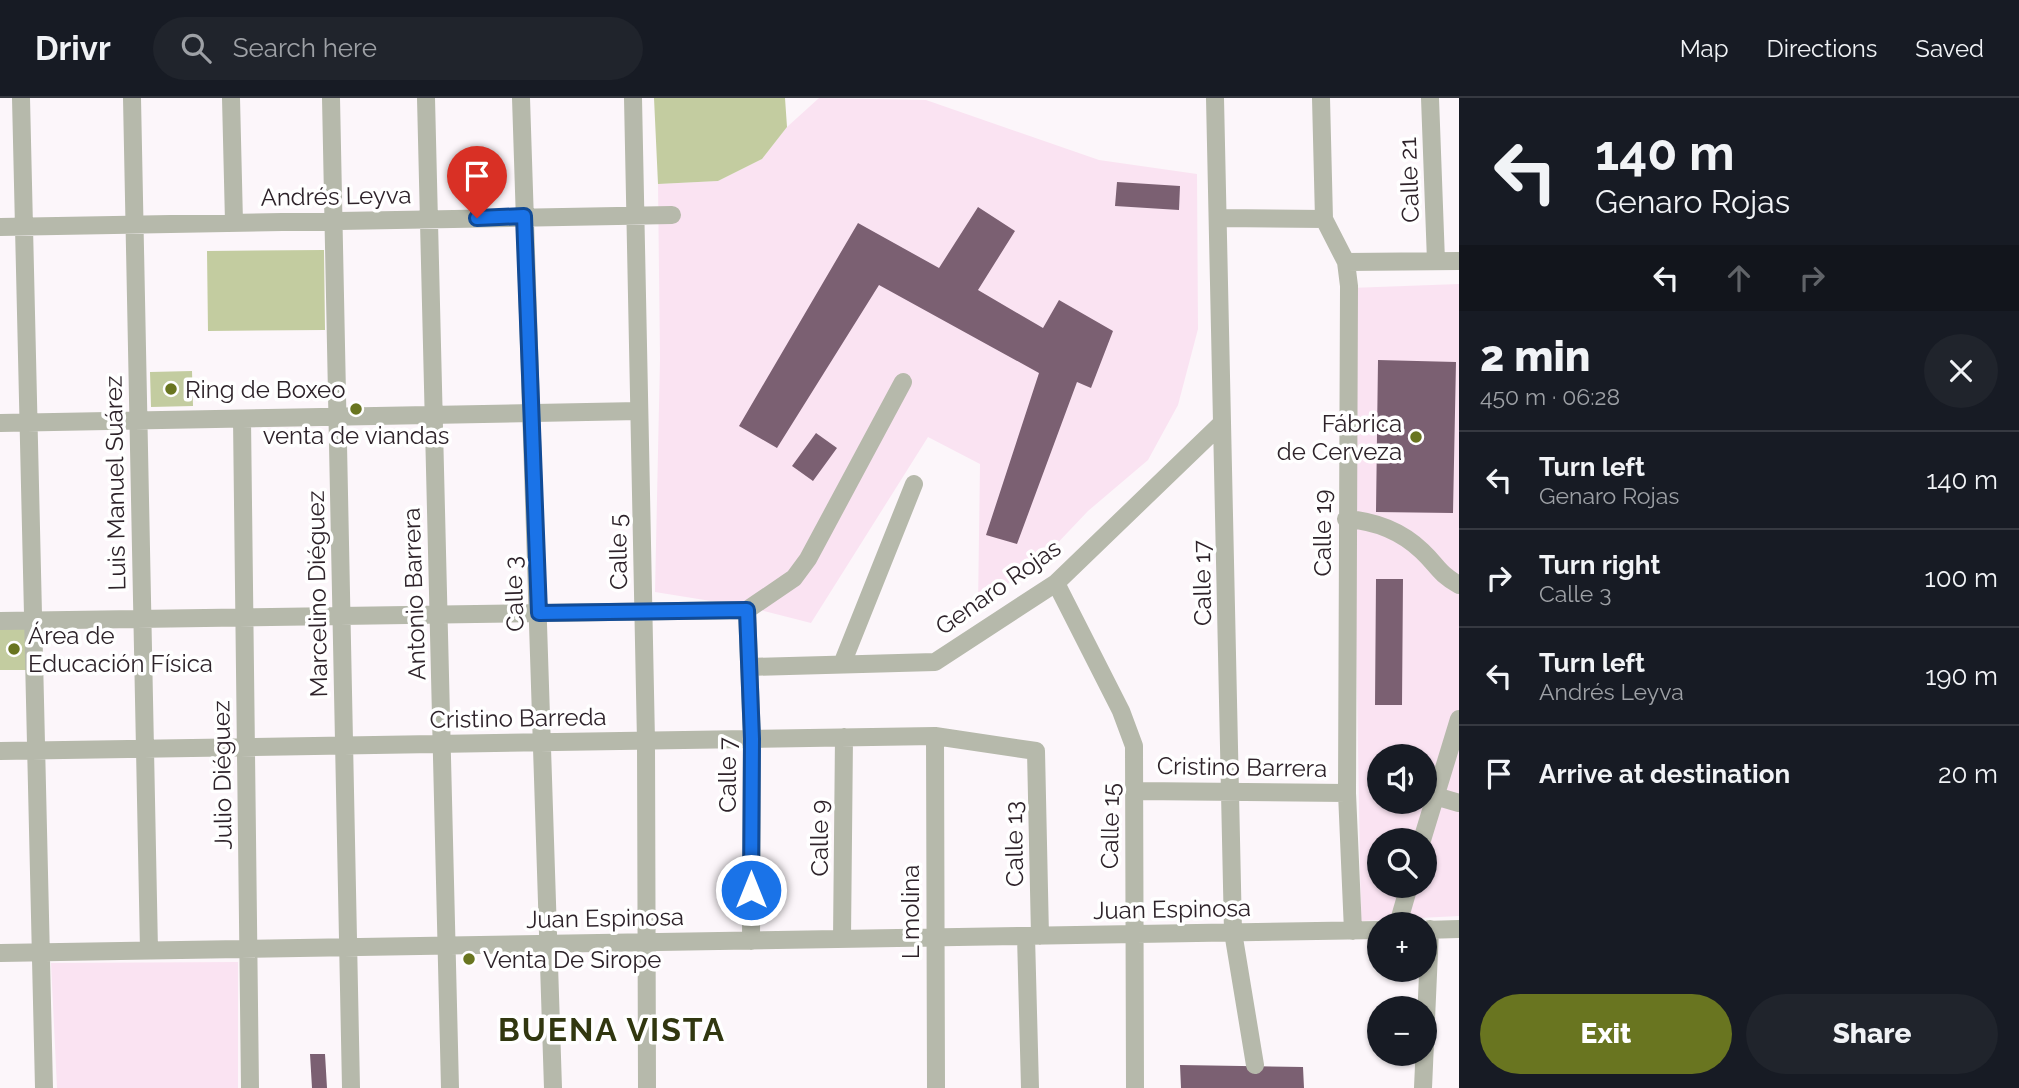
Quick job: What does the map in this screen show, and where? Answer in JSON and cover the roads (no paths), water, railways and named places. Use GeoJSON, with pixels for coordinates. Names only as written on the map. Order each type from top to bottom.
{"type":"FeatureCollection","features":[{"type":"Feature","properties":{"kind":"street"},"geometry":{"type":"LineString","coordinates":[[22,98],[44,1088]]}},
{"type":"Feature","properties":{"kind":"street","name":"Luis Manuel Suárez"},"geometry":{"type":"LineString","coordinates":[[132,98],[149,950]]}},
{"type":"Feature","properties":{"kind":"street"},"geometry":{"type":"LineString","coordinates":[[231,98],[234,222]]}},
{"type":"Feature","properties":{"kind":"street","name":"Marcelino Diéguez"},"geometry":{"type":"LineString","coordinates":[[331,98],[351,1088]]}},
{"type":"Feature","properties":{"kind":"street","name":"Antonio Barrera"},"geometry":{"type":"LineString","coordinates":[[426,98],[450,1088]]}},
{"type":"Feature","properties":{"kind":"street","name":"Calle 3"},"geometry":{"type":"LineString","coordinates":[[521,98],[553,1088]]}},
{"type":"Feature","properties":{"kind":"street","name":"Calle 5"},"geometry":{"type":"LineString","coordinates":[[633,98],[638,215],[646,741],[648,1088]]}},
{"type":"Feature","properties":{"kind":"street","name":"Calle 17"},"geometry":{"type":"LineString","coordinates":[[1215,98],[1233,932],[1255,1065]]}},
{"type":"Feature","properties":{"kind":"street","name":"Calle 19"},"geometry":{"type":"LineString","coordinates":[[1321,98],[1325,219],[1346,262],[1349,286],[1347,793],[1353,930]]}},
{"type":"Feature","properties":{"kind":"street","name":"Calle 21"},"geometry":{"type":"LineString","coordinates":[[1430,98],[1436,261]]}},
{"type":"Feature","properties":{"kind":"street","name":"Andrés Leyva"},"geometry":{"type":"LineString","coordinates":[[0,227],[672,215]]}},
{"type":"Feature","properties":{"kind":"street"},"geometry":{"type":"LineString","coordinates":[[1219,218],[1325,219]]}},
{"type":"Feature","properties":{"kind":"street"},"geometry":{"type":"LineString","coordinates":[[1346,262],[1459,261]]}},
{"type":"Feature","properties":{"kind":"street"},"geometry":{"type":"LineString","coordinates":[[0,621],[747,610],[794,578],[808,559],[903,382]]}},
{"type":"Feature","properties":{"kind":"street"},"geometry":{"type":"LineString","coordinates":[[0,424],[639,411]]}},
{"type":"Feature","properties":{"kind":"street","name":"Julio Diéguez"},"geometry":{"type":"LineString","coordinates":[[242,419],[250,1088]]}},
{"type":"Feature","properties":{"kind":"street","name":"Genaro Rojas"},"geometry":{"type":"LineString","coordinates":[[749,667],[935,662],[1056,583],[1222,423]]}},
{"type":"Feature","properties":{"kind":"street"},"geometry":{"type":"LineString","coordinates":[[842,664],[914,484]]}},
{"type":"Feature","properties":{"kind":"street"},"geometry":{"type":"LineString","coordinates":[[1346,519],[1373,522],[1391,531],[1420,550],[1440,574],[1459,584]]}},
{"type":"Feature","properties":{"kind":"street","name":"Calle 15"},"geometry":{"type":"LineString","coordinates":[[1056,583],[1121,711],[1134,746],[1136,791],[1132,934],[1135,1088]]}},
{"type":"Feature","properties":{"kind":"street","name":"Calle 7"},"geometry":{"type":"LineString","coordinates":[[747,610],[752,739],[751,940]]}},
{"type":"Feature","properties":{"kind":"street"},"geometry":{"type":"LineString","coordinates":[[1437,790],[1459,719]]}},
{"type":"Feature","properties":{"kind":"street","name":"Cristino Barreda"},"geometry":{"type":"LineString","coordinates":[[0,751],[935,736],[1036,751]]}},
{"type":"Feature","properties":{"kind":"street","name":"L molina"},"geometry":{"type":"LineString","coordinates":[[935,736],[936,1088]]}},
{"type":"Feature","properties":{"kind":"street","name":"Calle 9"},"geometry":{"type":"LineString","coordinates":[[842,939],[844,737]]}},
{"type":"Feature","properties":{"kind":"street","name":"Calle 13"},"geometry":{"type":"LineString","coordinates":[[1030,1088],[1036,751]]}},
{"type":"Feature","properties":{"kind":"street","name":"Cristino Barrera"},"geometry":{"type":"LineString","coordinates":[[1136,791],[1347,793]]}},
{"type":"Feature","properties":{"kind":"street"},"geometry":{"type":"LineString","coordinates":[[1437,797],[1459,803]]}},
{"type":"Feature","properties":{"kind":"street"},"geometry":{"type":"LineString","coordinates":[[1437,930],[1459,929]]}},
{"type":"Feature","properties":{"kind":"street","name":"Juan Espinosa"},"geometry":{"type":"LineString","coordinates":[[0,953],[1367,930]]}},
{"type":"Feature","properties":{"kind":"street"},"geometry":{"type":"LineString","coordinates":[[1423,1088],[1426,982]]}},
{"type":"Feature","properties":{"kind":"place","name":"Ring de Boxeo"},"geometry":{"type":"Point","coordinates":[171,389]}},
{"type":"Feature","properties":{"kind":"place","name":"venta de viandas"},"geometry":{"type":"Point","coordinates":[356,409]}},
{"type":"Feature","properties":{"kind":"place","name":"Fábrica de Cerveza"},"geometry":{"type":"Point","coordinates":[1416,437]}},
{"type":"Feature","properties":{"kind":"place","name":"Área de Educación Física"},"geometry":{"type":"Point","coordinates":[14,649]}},
{"type":"Feature","properties":{"kind":"place","name":"Venta De Sirope"},"geometry":{"type":"Point","coordinates":[469,959]}},
{"type":"Feature","properties":{"kind":"district","name":"BUENA VISTA"},"geometry":{"type":"Point","coordinates":[612,1029]}}]}
